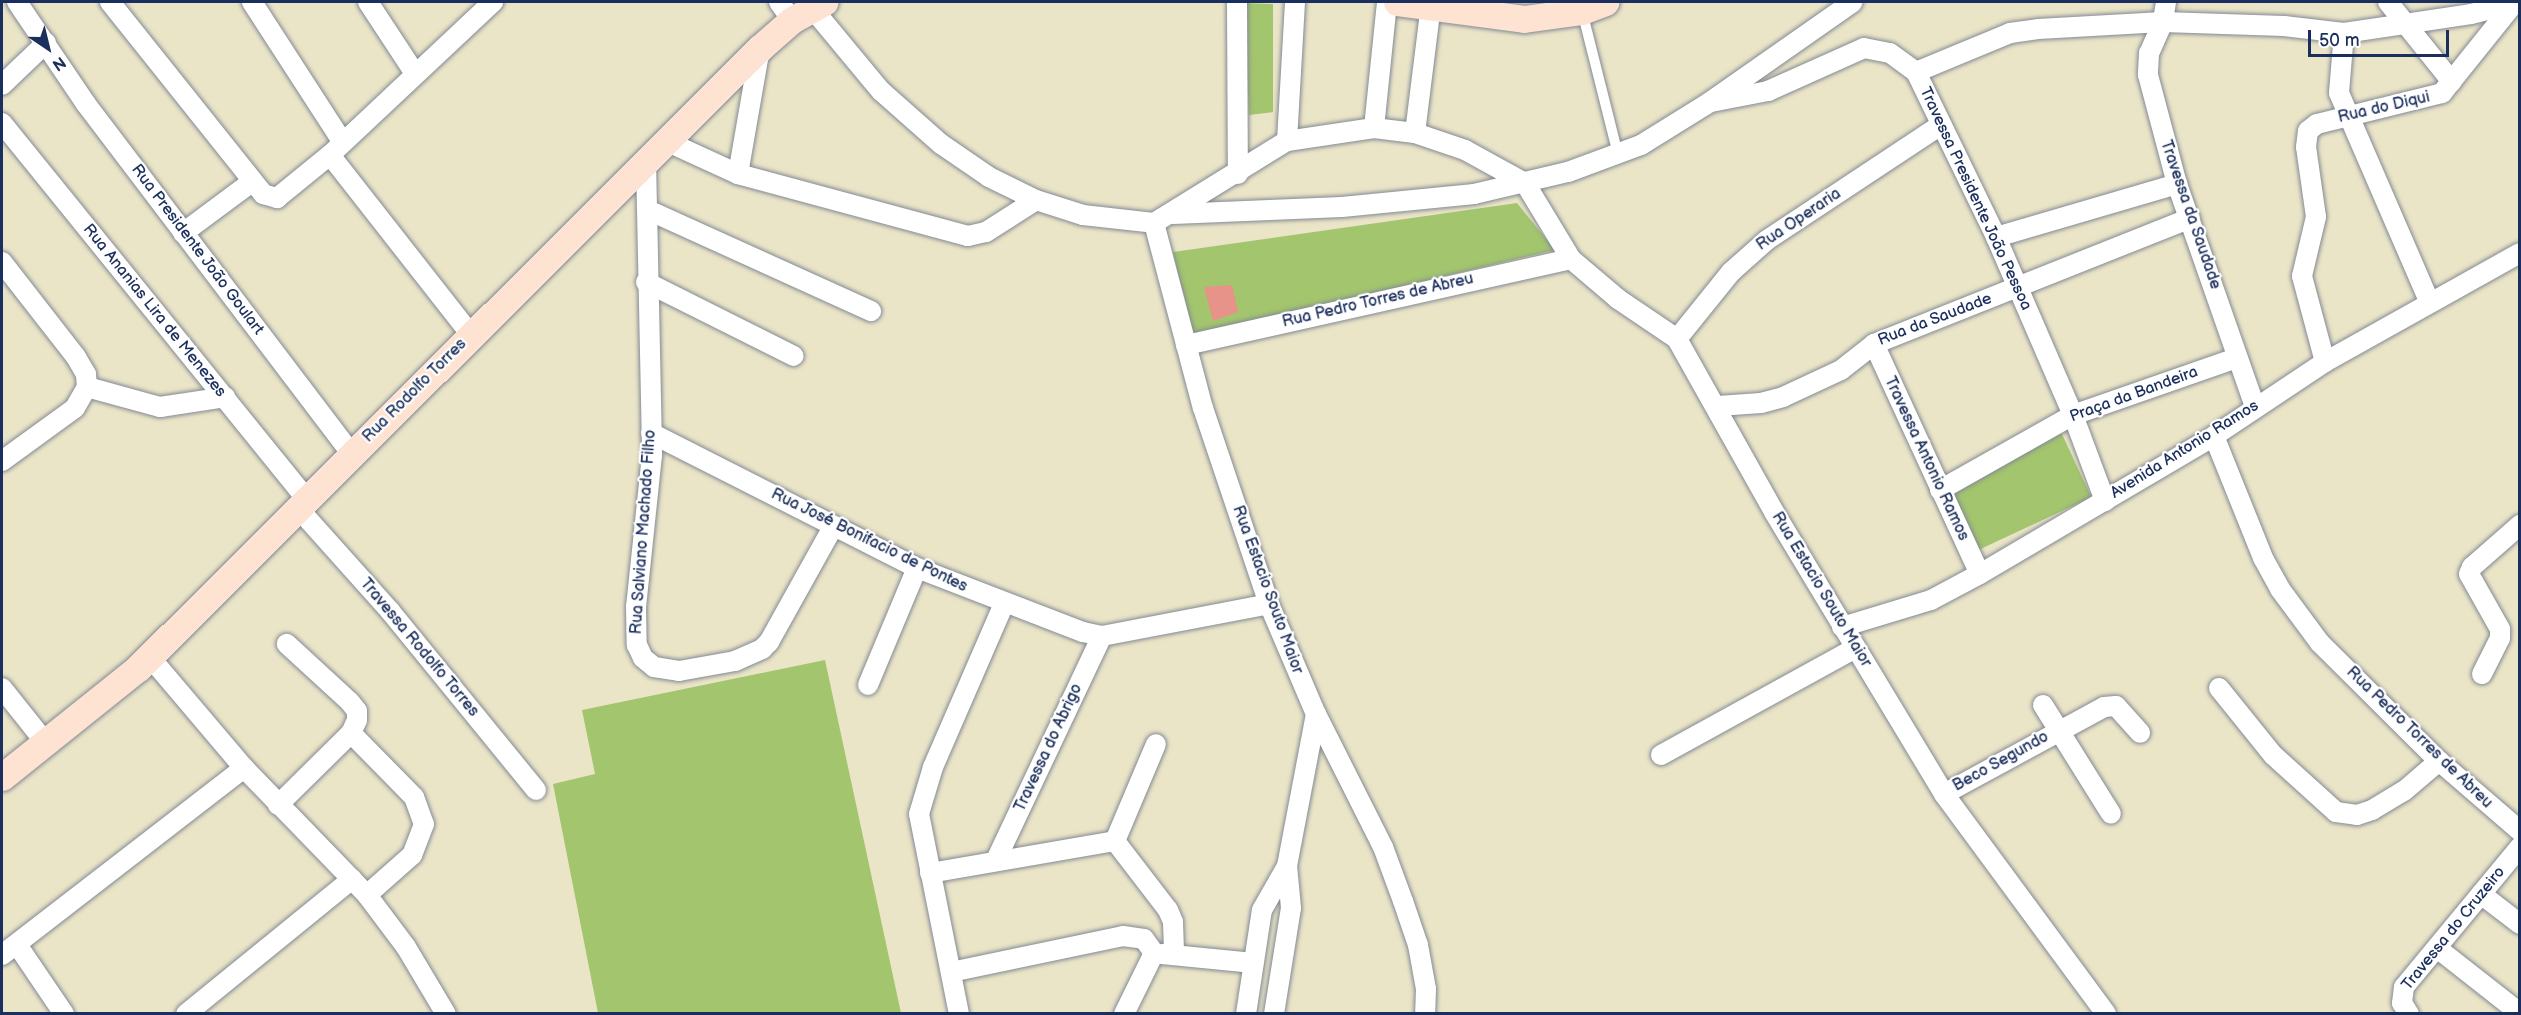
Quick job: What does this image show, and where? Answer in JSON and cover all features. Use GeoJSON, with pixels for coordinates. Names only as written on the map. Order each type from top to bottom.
{"type":"FeatureCollection","features":[{"type":"Feature","properties":{"kind":"main road"},"geometry":{"type":"LineString","coordinates":[[1397,2],[1522,10],[1593,6]]}},
{"type":"Feature","properties":{"kind":"main road","name":"Rua Rodolfo Torres"},"geometry":{"type":"LineString","coordinates":[[2,777],[149,656],[802,8]]}},
{"type":"Feature","properties":{"kind":"street","name":"Rua Presidente João Goulart"},"geometry":{"type":"LineString","coordinates":[[17,2],[183,233],[352,454]]}},
{"type":"Feature","properties":{"kind":"street"},"geometry":{"type":"LineString","coordinates":[[110,2],[253,181],[270,197],[285,196],[485,4]]}},
{"type":"Feature","properties":{"kind":"street"},"geometry":{"type":"LineString","coordinates":[[252,2],[336,148],[471,335]]}},
{"type":"Feature","properties":{"kind":"street"},"geometry":{"type":"LineString","coordinates":[[368,2],[414,72]]}},
{"type":"Feature","properties":{"kind":"street"},"geometry":{"type":"LineString","coordinates":[[1237,2],[1238,174]]}},
{"type":"Feature","properties":{"kind":"street"},"geometry":{"type":"LineString","coordinates":[[1287,141],[1295,2]]}},
{"type":"Feature","properties":{"kind":"street"},"geometry":{"type":"LineString","coordinates":[[1374,128],[1387,2]]}},
{"type":"Feature","properties":{"kind":"street"},"geometry":{"type":"LineString","coordinates":[[802,8],[881,91],[941,144],[989,177],[1036,200],[1083,215],[1162,218],[1342,207],[1474,194],[1525,183],[1618,154],[1641,145],[1710,102],[1853,2]]}},
{"type":"Feature","properties":{"kind":"street","name":"Travessa da Saudade"},"geometry":{"type":"LineString","coordinates":[[2166,2],[2163,22],[2149,53],[2148,75],[2177,184],[2255,407]]}},
{"type":"Feature","properties":{"kind":"street"},"geometry":{"type":"LineString","coordinates":[[2388,2],[2452,82]]}},
{"type":"Feature","properties":{"kind":"street"},"geometry":{"type":"LineString","coordinates":[[1916,72],[2010,33],[2163,22],[2284,26],[2344,33],[2516,2]]}},
{"type":"Feature","properties":{"kind":"street","name":"Rua do Diqui"},"geometry":{"type":"LineString","coordinates":[[2325,362],[2302,276],[2316,217],[2306,138],[2318,124],[2349,115],[2428,99],[2452,82],[2516,2]]}},
{"type":"Feature","properties":{"kind":"street"},"geometry":{"type":"LineString","coordinates":[[1415,133],[1431,5]]}},
{"type":"Feature","properties":{"kind":"street"},"geometry":{"type":"LineString","coordinates":[[2344,33],[2338,83],[2349,115],[2429,301]]}},
{"type":"Feature","properties":{"kind":"street"},"geometry":{"type":"LineString","coordinates":[[2,85],[46,43]]}},
{"type":"Feature","properties":{"kind":"street"},"geometry":{"type":"LineString","coordinates":[[738,174],[760,48]]}},
{"type":"Feature","properties":{"kind":"street","name":"Travessa Presidente João Pessoa"},"geometry":{"type":"LineString","coordinates":[[1710,102],[1768,91],[1864,48],[1890,53],[1916,72],[1996,237],[2073,414],[2104,501]]}},
{"type":"Feature","properties":{"kind":"street","name":"Rua Ananias Lira de Menezes"},"geometry":{"type":"LineString","coordinates":[[2,123],[225,397],[303,503]]}},
{"type":"Feature","properties":{"kind":"street","name":"Rua Operaria"},"geometry":{"type":"LineString","coordinates":[[1677,339],[1731,272],[1767,240],[1941,125]]}},
{"type":"Feature","properties":{"kind":"street"},"geometry":{"type":"LineString","coordinates":[[1162,218],[1238,174],[1287,141],[1374,128],[1415,133],[1465,150],[1525,183]]}},
{"type":"Feature","properties":{"kind":"street"},"geometry":{"type":"LineString","coordinates":[[666,141],[738,174],[968,236],[986,232],[1036,200]]}},
{"type":"Feature","properties":{"kind":"street","name":"Rua Salviano Machado Filho"},"geometry":{"type":"LineString","coordinates":[[646,161],[648,210],[646,282],[651,433],[636,606],[637,645],[643,658],[654,667],[679,671],[735,661],[770,642],[833,527]]}},
{"type":"Feature","properties":{"kind":"street"},"geometry":{"type":"LineString","coordinates":[[183,233],[253,181]]}},
{"type":"Feature","properties":{"kind":"street","name":"Rua Estacio Souto Maior"},"geometry":{"type":"LineString","coordinates":[[1525,183],[1571,259],[1618,299],[1677,339],[1718,406],[1842,627],[1944,794],[2043,932],[2093,990],[2106,1014]]}},
{"type":"Feature","properties":{"kind":"street"},"geometry":{"type":"LineString","coordinates":[[1996,237],[2177,184]]}},
{"type":"Feature","properties":{"kind":"street"},"geometry":{"type":"LineString","coordinates":[[648,210],[870,311]]}},
{"type":"Feature","properties":{"kind":"street","name":"Rua Estacio Souto Maior"},"geometry":{"type":"LineString","coordinates":[[1162,218],[1186,345],[1269,604],[1316,714],[1383,847],[1418,945],[1426,989],[1425,1014]]}},
{"type":"Feature","properties":{"kind":"street","name":"Rua da Saudade"},"geometry":{"type":"LineString","coordinates":[[1718,406],[1761,403],[1783,397],[1841,370],[1874,344],[2018,289],[2190,218]]}},
{"type":"Feature","properties":{"kind":"street","name":"Avenida Antonio Ramos"},"geometry":{"type":"LineString","coordinates":[[1842,627],[1931,600],[1980,574],[2214,436],[2325,362],[2429,301],[2520,253]]}},
{"type":"Feature","properties":{"kind":"street","name":"Rua Pedro Torres de Abreu"},"geometry":{"type":"LineString","coordinates":[[1186,345],[1571,259]]}},
{"type":"Feature","properties":{"kind":"street"},"geometry":{"type":"LineString","coordinates":[[2,262],[76,357],[86,374],[87,387],[75,408],[2,461]]}},
{"type":"Feature","properties":{"kind":"street"},"geometry":{"type":"LineString","coordinates":[[646,282],[794,356]]}},
{"type":"Feature","properties":{"kind":"street","name":"Travessa Antonio Ramos"},"geometry":{"type":"LineString","coordinates":[[1874,344],[1980,574]]}},
{"type":"Feature","properties":{"kind":"street","name":"Praça da Bandeira"},"geometry":{"type":"LineString","coordinates":[[1940,490],[2073,414],[2237,358]]}},
{"type":"Feature","properties":{"kind":"street"},"geometry":{"type":"LineString","coordinates":[[87,387],[160,407],[225,397]]}},
{"type":"Feature","properties":{"kind":"street","name":"Rua José Bonifacio de Pontes"},"geometry":{"type":"LineString","coordinates":[[651,433],[917,568],[1004,604],[1102,636],[1269,604]]}},
{"type":"Feature","properties":{"kind":"street","name":"Rua Pedro Torres de Abreu"},"geometry":{"type":"LineString","coordinates":[[2214,436],[2263,558],[2280,589],[2320,642],[2439,760],[2520,831]]}},
{"type":"Feature","properties":{"kind":"street","name":"Travessa Rodolfo Torres"},"geometry":{"type":"LineString","coordinates":[[303,503],[536,790]]}},
{"type":"Feature","properties":{"kind":"street"},"geometry":{"type":"LineString","coordinates":[[2482,674],[2500,638],[2500,629],[2469,574],[2472,567],[2520,525]]}},
{"type":"Feature","properties":{"kind":"street"},"geometry":{"type":"LineString","coordinates":[[868,685],[917,568]]}},
{"type":"Feature","properties":{"kind":"street"},"geometry":{"type":"LineString","coordinates":[[959,1014],[919,814],[924,789],[1004,604]]}},
{"type":"Feature","properties":{"kind":"street","name":"Travessa do Abrigo"},"geometry":{"type":"LineString","coordinates":[[996,860],[1102,636]]}},
{"type":"Feature","properties":{"kind":"street"},"geometry":{"type":"LineString","coordinates":[[279,805],[351,733],[357,711],[287,644]]}},
{"type":"Feature","properties":{"kind":"street"},"geometry":{"type":"LineString","coordinates":[[1661,755],[1856,648]]}},
{"type":"Feature","properties":{"kind":"street"},"geometry":{"type":"LineString","coordinates":[[149,656],[244,768],[367,895],[406,947],[441,1012]]}},
{"type":"Feature","properties":{"kind":"street"},"geometry":{"type":"LineString","coordinates":[[2,688],[45,742]]}},
{"type":"Feature","properties":{"kind":"street"},"geometry":{"type":"LineString","coordinates":[[2219,688],[2273,755],[2336,812],[2357,815],[2372,810],[2404,791],[2439,760]]}},
{"type":"Feature","properties":{"kind":"street","name":"Beco Segundo"},"geometry":{"type":"LineString","coordinates":[[2043,705],[2111,814]]}},
{"type":"Feature","properties":{"kind":"street","name":"Beco Segundo"},"geometry":{"type":"LineString","coordinates":[[1944,794],[2059,730],[2111,706],[2121,710],[2140,733]]}},
{"type":"Feature","properties":{"kind":"street"},"geometry":{"type":"LineString","coordinates":[[1274,1014],[1291,908],[1287,866],[1316,714]]}},
{"type":"Feature","properties":{"kind":"street"},"geometry":{"type":"LineString","coordinates":[[351,733],[414,797],[424,824],[412,855],[367,895]]}},
{"type":"Feature","properties":{"kind":"street"},"geometry":{"type":"LineString","coordinates":[[1115,841],[1156,744]]}},
{"type":"Feature","properties":{"kind":"street"},"geometry":{"type":"LineString","coordinates":[[64,1014],[10,950],[244,768]]}},
{"type":"Feature","properties":{"kind":"street"},"geometry":{"type":"LineString","coordinates":[[930,873],[1115,841]]}},
{"type":"Feature","properties":{"kind":"street"},"geometry":{"type":"LineString","coordinates":[[1115,841],[1167,910],[1173,922],[1174,955]]}},
{"type":"Feature","properties":{"kind":"street","name":"Travessa do Cruzeiro"},"geometry":{"type":"LineString","coordinates":[[2409,1013],[2402,1003],[2404,987],[2520,847]]}},
{"type":"Feature","properties":{"kind":"street"},"geometry":{"type":"LineString","coordinates":[[1246,1014],[1262,910],[1287,866]]}},
{"type":"Feature","properties":{"kind":"street"},"geometry":{"type":"LineString","coordinates":[[186,1014],[352,879]]}},
{"type":"Feature","properties":{"kind":"street"},"geometry":{"type":"LineString","coordinates":[[2481,894],[2520,924]]}},
{"type":"Feature","properties":{"kind":"street"},"geometry":{"type":"LineString","coordinates":[[951,972],[1123,936],[1144,939],[1154,953],[1254,963]]}},
{"type":"Feature","properties":{"kind":"street"},"geometry":{"type":"LineString","coordinates":[[2437,948],[2520,1013]]}},
{"type":"Feature","properties":{"kind":"street"},"geometry":{"type":"LineString","coordinates":[[1124,1014],[1154,953]]}},
{"type":"Feature","properties":{"kind":"lane"},"geometry":{"type":"LineString","coordinates":[[1593,6],[1618,154]]}},
{"type":"Feature","properties":{"kind":"green space"},"geometry":{"type":"Polygon","coordinates":[[[1244,3],[1273,4],[1273,112],[1249,115],[1244,3]]]}},
{"type":"Feature","properties":{"kind":"green space"},"geometry":{"type":"Polygon","coordinates":[[[1517,203],[1555,250],[1192,336],[1173,252],[1517,203]]]}},
{"type":"Feature","properties":{"kind":"green space"},"geometry":{"type":"Polygon","coordinates":[[[2061,432],[2091,497],[1979,550],[1949,484],[2061,432]]]}},
{"type":"Feature","properties":{"kind":"green space"},"geometry":{"type":"Polygon","coordinates":[[[825,660],[901,1013],[598,1013],[553,784],[595,774],[582,710],[825,660]]]}},
{"type":"Feature","properties":{"kind":"building"},"geometry":{"type":"Polygon","coordinates":[[[1232,285],[1238,312],[1213,321],[1204,287],[1232,285]]]}}]}
